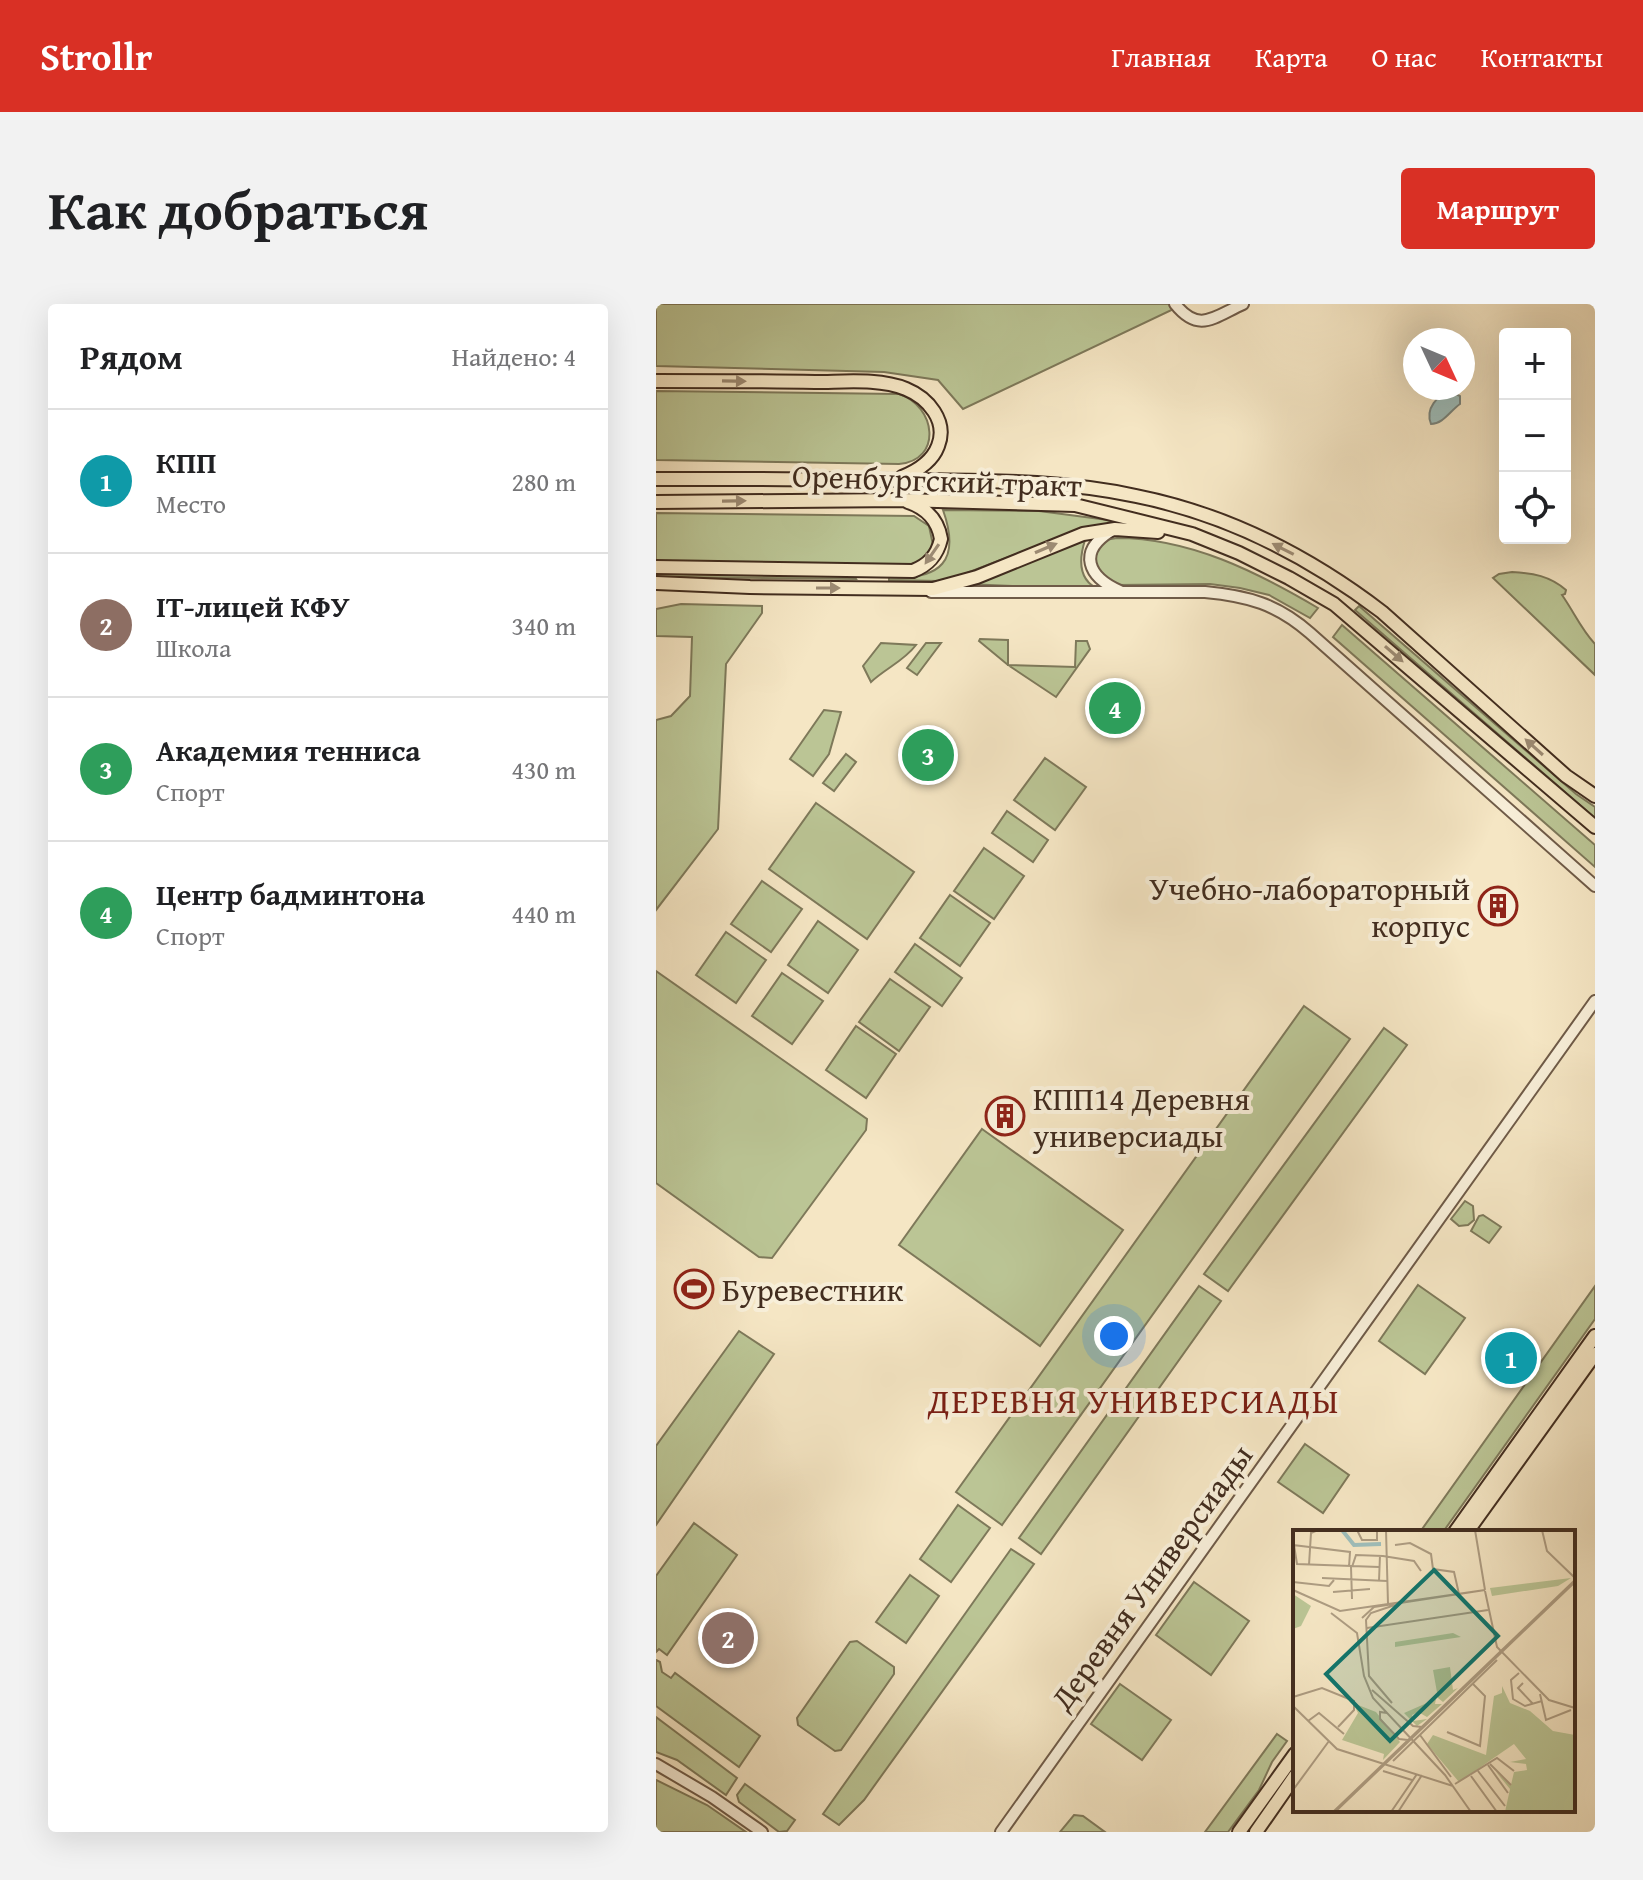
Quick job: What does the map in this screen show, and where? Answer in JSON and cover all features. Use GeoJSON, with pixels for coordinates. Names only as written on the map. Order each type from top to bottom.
{"type":"FeatureCollection","features":[{"type":"Feature","properties":{"kind":"main road"},"geometry":{"type":"LineString","coordinates":[[656,381],[862,382],[906,389],[924,399],[936,414],[939,443],[929,461],[920,468],[902,477],[885,480]]}},
{"type":"Feature","properties":{"kind":"main road","name":"Оренбургский тракт"},"geometry":{"type":"LineString","coordinates":[[656,479],[1015,481],[1138,496],[1233,525],[1277,545],[1350,588],[1382,612],[1566,776],[1595,796]]}},
{"type":"Feature","properties":{"kind":"main road"},"geometry":{"type":"LineString","coordinates":[[656,567],[913,571],[935,556],[941,539],[940,531],[926,511],[902,500]]}},
{"type":"Feature","properties":{"kind":"main road","name":"Оренбургский тракт"},"geometry":{"type":"LineString","coordinates":[[656,502],[902,500],[1075,505],[1192,534],[1251,559],[1334,604],[1595,827]]}},
{"type":"Feature","properties":{"kind":"main road"},"geometry":{"type":"LineString","coordinates":[[656,583],[920,590],[977,577],[1083,534],[1115,529],[1192,534]]}},
{"type":"Feature","properties":{"kind":"main road"},"geometry":{"type":"LineString","coordinates":[[1334,604],[1350,588]]}},
{"type":"Feature","properties":{"kind":"main road"},"geometry":{"type":"LineString","coordinates":[[1456,1530],[1595,1336]]}},
{"type":"Feature","properties":{"kind":"main road"},"geometry":{"type":"LineString","coordinates":[[1468,1530],[1595,1354]]}},
{"type":"Feature","properties":{"kind":"main road"},"geometry":{"type":"LineString","coordinates":[[1239,1832],[1293,1757]]}},
{"type":"Feature","properties":{"kind":"main road"},"geometry":{"type":"LineString","coordinates":[[1256,1832],[1293,1779]]}},
{"type":"Feature","properties":{"kind":"street"},"geometry":{"type":"LineString","coordinates":[[1175,304],[1193,322],[1205,321],[1243,304]]}},
{"type":"Feature","properties":{"kind":"street"},"geometry":{"type":"LineString","coordinates":[[1115,529],[1097,540],[1091,549],[1090,560],[1099,578],[1125,594]]}},
{"type":"Feature","properties":{"kind":"street"},"geometry":{"type":"LineString","coordinates":[[920,590],[1125,594],[1205,592],[1249,598],[1274,608],[1299,623],[1595,886]]}},
{"type":"Feature","properties":{"kind":"street","name":"Деревня Универсиады"},"geometry":{"type":"LineString","coordinates":[[1001,1832],[1595,1001]]}},
{"type":"Feature","properties":{"kind":"street"},"geometry":{"type":"LineString","coordinates":[[656,1764],[762,1832]]}},
{"type":"Feature","properties":{"kind":"green space"},"geometry":{"type":"Polygon","coordinates":[[[656,304],[1184,304],[963,409],[938,380],[884,372],[656,366],[656,304]]]}},
{"type":"Feature","properties":{"kind":"green space"},"geometry":{"type":"Polygon","coordinates":[[[656,391],[899,394],[921,409],[927,420],[928,443],[923,453],[899,464],[656,460],[656,391]]]}},
{"type":"Feature","properties":{"kind":"green space"},"geometry":{"type":"Polygon","coordinates":[[[943,510],[1039,511],[1131,523],[1081,529],[959,576],[938,581],[889,580],[889,577],[922,575],[942,564],[948,554],[949,542],[943,510]]]}},
{"type":"Feature","properties":{"kind":"green space"},"geometry":{"type":"Polygon","coordinates":[[[656,513],[914,516],[929,526],[933,545],[922,561],[908,565],[656,562],[656,513]]]}},
{"type":"Feature","properties":{"kind":"green space"},"geometry":{"type":"Polygon","coordinates":[[[1117,538],[1171,544],[1197,551],[1247,570],[1318,608],[1310,618],[1269,595],[1240,588],[1210,584],[1111,583],[1095,570],[1095,553],[1105,540],[1117,538]]]}},
{"type":"Feature","properties":{"kind":"green space"},"geometry":{"type":"Polygon","coordinates":[[[1085,540],[1082,569],[1088,581],[1100,590],[967,584],[1085,540]]]}},
{"type":"Feature","properties":{"kind":"green space"},"geometry":{"type":"Polygon","coordinates":[[[1512,572],[1541,576],[1566,590],[1562,595],[1595,644],[1595,675],[1493,578],[1512,572]]]}},
{"type":"Feature","properties":{"kind":"green space"},"geometry":{"type":"Polygon","coordinates":[[[656,574],[854,576],[856,579],[656,577],[656,574]]]}},
{"type":"Feature","properties":{"kind":"green space"},"geometry":{"type":"Polygon","coordinates":[[[681,604],[762,606],[762,613],[726,664],[718,829],[656,910],[656,720],[671,716],[690,696],[692,637],[656,636],[656,609],[681,604]]]}},
{"type":"Feature","properties":{"kind":"green space"},"geometry":{"type":"Polygon","coordinates":[[[1359,606],[1576,794],[1595,807],[1595,818],[1355,610],[1359,606]]]}},
{"type":"Feature","properties":{"kind":"green space"},"geometry":{"type":"Polygon","coordinates":[[[1342,625],[1595,845],[1595,867],[1333,637],[1342,625]]]}},
{"type":"Feature","properties":{"kind":"green space"},"geometry":{"type":"Polygon","coordinates":[[[1008,640],[1008,665],[979,641],[1008,640]]]}},
{"type":"Feature","properties":{"kind":"green space"},"geometry":{"type":"Polygon","coordinates":[[[1076,641],[1087,641],[1090,649],[1056,697],[1008,665],[1075,667],[1076,641]]]}},
{"type":"Feature","properties":{"kind":"green space"},"geometry":{"type":"Polygon","coordinates":[[[881,643],[916,645],[871,682],[863,666],[881,643]]]}},
{"type":"Feature","properties":{"kind":"green space"},"geometry":{"type":"Polygon","coordinates":[[[926,643],[941,643],[917,675],[907,668],[926,643]]]}},
{"type":"Feature","properties":{"kind":"green space"},"geometry":{"type":"Polygon","coordinates":[[[824,710],[841,712],[829,754],[813,776],[790,759],[824,710]]]}},
{"type":"Feature","properties":{"kind":"green space"},"geometry":{"type":"Polygon","coordinates":[[[846,754],[856,762],[834,791],[823,783],[846,754]]]}},
{"type":"Feature","properties":{"kind":"green space"},"geometry":{"type":"Polygon","coordinates":[[[1045,758],[1086,787],[1055,830],[1014,800],[1045,758]]]}},
{"type":"Feature","properties":{"kind":"green space"},"geometry":{"type":"Polygon","coordinates":[[[816,803],[914,872],[867,939],[769,869],[816,803]]]}},
{"type":"Feature","properties":{"kind":"green space"},"geometry":{"type":"Polygon","coordinates":[[[1007,811],[1048,840],[1033,862],[992,833],[1007,811]]]}},
{"type":"Feature","properties":{"kind":"green space"},"geometry":{"type":"Polygon","coordinates":[[[984,848],[1024,876],[994,919],[954,891],[984,848]]]}},
{"type":"Feature","properties":{"kind":"green space"},"geometry":{"type":"Polygon","coordinates":[[[762,881],[802,909],[771,952],[731,924],[762,881]]]}},
{"type":"Feature","properties":{"kind":"green space"},"geometry":{"type":"Polygon","coordinates":[[[950,895],[990,923],[960,966],[920,938],[950,895]]]}},
{"type":"Feature","properties":{"kind":"green space"},"geometry":{"type":"Polygon","coordinates":[[[818,921],[858,950],[828,993],[788,965],[818,921]]]}},
{"type":"Feature","properties":{"kind":"green space"},"geometry":{"type":"Polygon","coordinates":[[[726,932],[766,960],[736,1003],[696,975],[726,932]]]}},
{"type":"Feature","properties":{"kind":"green space"},"geometry":{"type":"Polygon","coordinates":[[[915,944],[962,978],[942,1006],[895,972],[915,944]]]}},
{"type":"Feature","properties":{"kind":"green space"},"geometry":{"type":"Polygon","coordinates":[[[656,971],[867,1119],[866,1130],[772,1258],[759,1257],[656,1183],[656,971]]]}},
{"type":"Feature","properties":{"kind":"green space"},"geometry":{"type":"Polygon","coordinates":[[[782,973],[823,1001],[792,1044],[752,1016],[782,973]]]}},
{"type":"Feature","properties":{"kind":"green space"},"geometry":{"type":"Polygon","coordinates":[[[890,979],[930,1007],[899,1051],[859,1022],[890,979]]]}},
{"type":"Feature","properties":{"kind":"green space"},"geometry":{"type":"Polygon","coordinates":[[[1304,1006],[1350,1039],[1002,1525],[956,1492],[1304,1006]]]}},
{"type":"Feature","properties":{"kind":"green space"},"geometry":{"type":"Polygon","coordinates":[[[856,1026],[896,1054],[866,1098],[826,1070],[856,1026]]]}},
{"type":"Feature","properties":{"kind":"green space"},"geometry":{"type":"Polygon","coordinates":[[[1384,1028],[1407,1045],[1228,1291],[1204,1274],[1384,1028]]]}},
{"type":"Feature","properties":{"kind":"green space"},"geometry":{"type":"Polygon","coordinates":[[[982,1129],[1123,1230],[1040,1346],[899,1245],[982,1129]]]}},
{"type":"Feature","properties":{"kind":"green space"},"geometry":{"type":"Polygon","coordinates":[[[1465,1201],[1473,1206],[1474,1220],[1468,1225],[1459,1226],[1451,1219],[1465,1201]]]}},
{"type":"Feature","properties":{"kind":"green space"},"geometry":{"type":"Polygon","coordinates":[[[1483,1215],[1501,1227],[1489,1243],[1471,1231],[1479,1216],[1483,1215]]]}},
{"type":"Feature","properties":{"kind":"green space"},"geometry":{"type":"Polygon","coordinates":[[[1418,1285],[1465,1318],[1425,1374],[1379,1341],[1418,1285]]]}},
{"type":"Feature","properties":{"kind":"green space"},"geometry":{"type":"Polygon","coordinates":[[[1199,1286],[1221,1301],[1041,1554],[1019,1538],[1199,1286]]]}},
{"type":"Feature","properties":{"kind":"green space"},"geometry":{"type":"Polygon","coordinates":[[[1595,1286],[1595,1319],[1444,1530],[1421,1530],[1595,1286]]]}},
{"type":"Feature","properties":{"kind":"green space"},"geometry":{"type":"Polygon","coordinates":[[[739,1331],[774,1354],[656,1525],[656,1446],[739,1331]]]}},
{"type":"Feature","properties":{"kind":"green space"},"geometry":{"type":"Polygon","coordinates":[[[1305,1444],[1349,1475],[1323,1513],[1278,1482],[1305,1444]]]}},
{"type":"Feature","properties":{"kind":"green space"},"geometry":{"type":"Polygon","coordinates":[[[958,1505],[990,1528],[951,1582],[920,1559],[958,1505]]]}},
{"type":"Feature","properties":{"kind":"green space"},"geometry":{"type":"Polygon","coordinates":[[[694,1523],[737,1555],[667,1655],[659,1649],[656,1652],[656,1576],[694,1523]]]}},
{"type":"Feature","properties":{"kind":"green space"},"geometry":{"type":"Polygon","coordinates":[[[1011,1549],[1034,1564],[864,1800],[839,1825],[823,1814],[1011,1549]]]}},
{"type":"Feature","properties":{"kind":"green space"},"geometry":{"type":"Polygon","coordinates":[[[910,1575],[939,1596],[906,1643],[876,1622],[910,1575]]]}},
{"type":"Feature","properties":{"kind":"green space"},"geometry":{"type":"Polygon","coordinates":[[[1194,1582],[1249,1621],[1211,1675],[1156,1635],[1194,1582]]]}},
{"type":"Feature","properties":{"kind":"green space"},"geometry":{"type":"Polygon","coordinates":[[[857,1641],[894,1667],[894,1674],[841,1750],[835,1751],[798,1725],[797,1718],[850,1642],[857,1641]]]}},
{"type":"Feature","properties":{"kind":"green space"},"geometry":{"type":"Polygon","coordinates":[[[656,1660],[660,1662],[662,1672],[671,1678],[675,1673],[760,1736],[739,1767],[656,1706],[656,1660]]]}},
{"type":"Feature","properties":{"kind":"green space"},"geometry":{"type":"Polygon","coordinates":[[[1120,1684],[1171,1720],[1142,1760],[1091,1724],[1120,1684]]]}},
{"type":"Feature","properties":{"kind":"green space"},"geometry":{"type":"Polygon","coordinates":[[[656,1717],[737,1778],[726,1795],[677,1760],[656,1752],[656,1717]]]}},
{"type":"Feature","properties":{"kind":"green space"},"geometry":{"type":"Polygon","coordinates":[[[1277,1734],[1287,1741],[1272,1762],[1259,1790],[1228,1832],[1205,1832],[1277,1734]]]}},
{"type":"Feature","properties":{"kind":"green space"},"geometry":{"type":"Polygon","coordinates":[[[656,1780],[707,1805],[746,1832],[656,1832],[656,1780]]]}},
{"type":"Feature","properties":{"kind":"green space"},"geometry":{"type":"Polygon","coordinates":[[[745,1784],[795,1820],[787,1831],[779,1832],[739,1802],[737,1795],[745,1784]]]}},
{"type":"Feature","properties":{"kind":"green space"},"geometry":{"type":"Polygon","coordinates":[[[1074,1815],[1083,1816],[1105,1832],[1060,1832],[1074,1815]]]}},
{"type":"Feature","properties":{"kind":"water"},"geometry":{"type":"Polygon","coordinates":[[[1437,400],[1460,400],[1460,404],[1443,420],[1431,424],[1430,413],[1437,400]]]}},
{"type":"Feature","properties":{"kind":"place","name":"Центр бадминтона"},"geometry":{"type":"Point","coordinates":[1115,708]}},
{"type":"Feature","properties":{"kind":"place","name":"Академия тенниса"},"geometry":{"type":"Point","coordinates":[928,755]}},
{"type":"Feature","properties":{"kind":"place","name":"Учебно-лабораторный корпус"},"geometry":{"type":"Point","coordinates":[1498,906]}},
{"type":"Feature","properties":{"kind":"place","name":"КПП14 Деревня универсиады"},"geometry":{"type":"Point","coordinates":[1005,1116]}},
{"type":"Feature","properties":{"kind":"place","name":"Буревестник"},"geometry":{"type":"Point","coordinates":[694,1289]}},
{"type":"Feature","properties":{"kind":"place","name":"КПП"},"geometry":{"type":"Point","coordinates":[1511,1358]}},
{"type":"Feature","properties":{"kind":"place","name":"IT-лицей КФУ"},"geometry":{"type":"Point","coordinates":[728,1638]}},
{"type":"Feature","properties":{"kind":"district","name":"ДЕРЕВНЯ УНИВЕРСИАДЫ"},"geometry":{"type":"Point","coordinates":[1134,1400]}}]}
